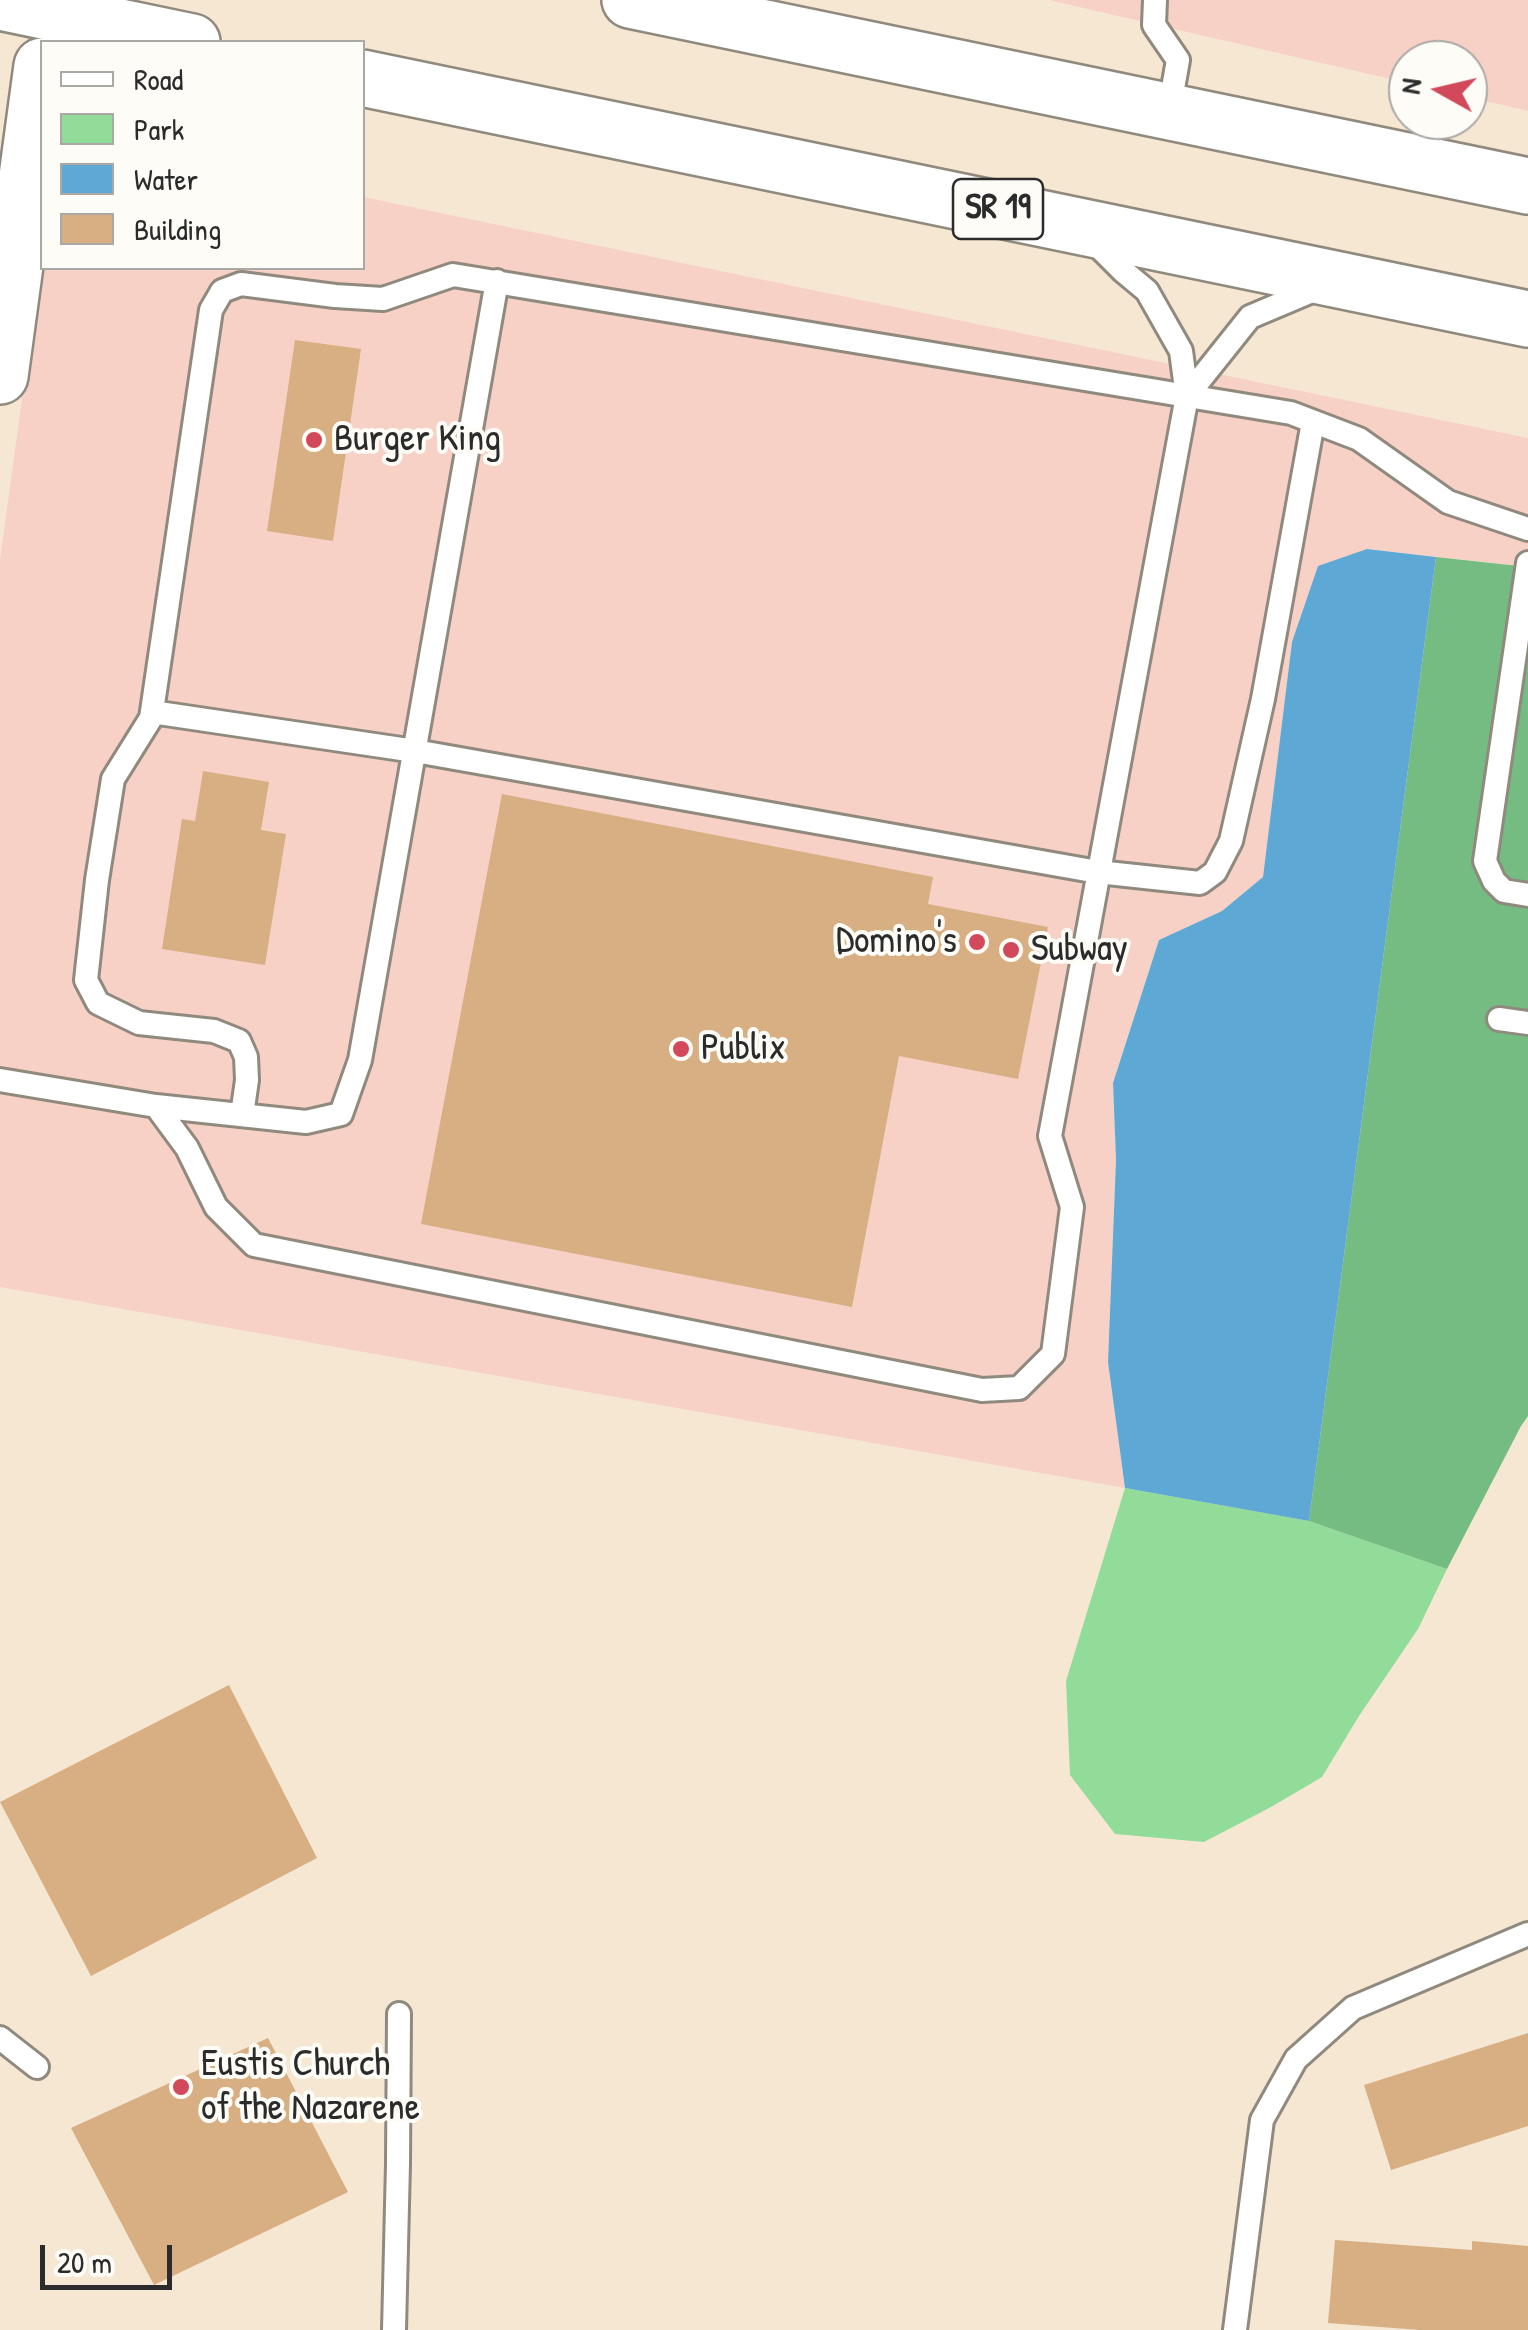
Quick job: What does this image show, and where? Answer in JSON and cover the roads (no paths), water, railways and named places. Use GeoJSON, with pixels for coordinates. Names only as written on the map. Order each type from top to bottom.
{"type":"FeatureCollection","features":[{"type":"Feature","properties":{"kind":"main road"},"geometry":{"type":"LineString","coordinates":[[630,0],[712,8],[1169,111],[1528,186]]}},
{"type":"Feature","properties":{"kind":"main road"},"geometry":{"type":"LineString","coordinates":[[37,14],[181,40]]}},
{"type":"Feature","properties":{"kind":"main road","name":"SR 19"},"geometry":{"type":"LineString","coordinates":[[365,79],[1528,319]]}},
{"type":"Feature","properties":{"kind":"main road"},"geometry":{"type":"LineString","coordinates":[[0,376],[40,81]]}},
{"type":"Feature","properties":{"kind":"main road"},"geometry":{"type":"LineString","coordinates":[[1452,304],[1528,311]]}},
{"type":"Feature","properties":{"kind":"lane"},"geometry":{"type":"LineString","coordinates":[[1154,0],[1154,25],[1178,60],[1169,111]]}},
{"type":"Feature","properties":{"kind":"lane"},"geometry":{"type":"LineString","coordinates":[[156,1106],[188,1148],[216,1206],[254,1245],[982,1390],[1019,1388],[1053,1354],[1072,1207],[1050,1136],[1187,396],[1181,351],[1147,290],[1123,272],[1078,226]]}},
{"type":"Feature","properties":{"kind":"lane"},"geometry":{"type":"LineString","coordinates":[[242,1116],[247,1080],[246,1056],[239,1041],[214,1031],[139,1022],[98,1003],[86,980],[113,779],[151,718],[211,310],[222,291],[241,284],[383,299],[453,276],[497,281],[1291,413],[1359,440],[1448,502],[1528,529]]}},
{"type":"Feature","properties":{"kind":"lane"},"geometry":{"type":"LineString","coordinates":[[1187,396],[1250,317],[1339,280]]}},
{"type":"Feature","properties":{"kind":"lane"},"geometry":{"type":"LineString","coordinates":[[0,1080],[242,1116],[306,1122],[341,1114],[360,1060],[497,281]]}},
{"type":"Feature","properties":{"kind":"lane"},"geometry":{"type":"LineString","coordinates":[[152,712],[415,751],[1098,872],[1200,883],[1215,872],[1232,840],[1263,698],[1312,422]]}},
{"type":"Feature","properties":{"kind":"lane"},"geometry":{"type":"LineString","coordinates":[[1528,564],[1485,861],[1504,892],[1528,895]]}},
{"type":"Feature","properties":{"kind":"lane"},"geometry":{"type":"LineString","coordinates":[[1499,1020],[1528,1023]]}},
{"type":"Feature","properties":{"kind":"lane"},"geometry":{"type":"LineString","coordinates":[[1235,2330],[1262,2120],[1296,2059],[1353,2008],[1528,1934]]}},
{"type":"Feature","properties":{"kind":"lane"},"geometry":{"type":"LineString","coordinates":[[394,2330],[399,2014]]}},
{"type":"Feature","properties":{"kind":"lane"},"geometry":{"type":"LineString","coordinates":[[0,2038],[38,2067]]}},
{"type":"Feature","properties":{"kind":"water"},"geometry":{"type":"Polygon","coordinates":[[[1367,549],[1436,557],[1309,1521],[1125,1488],[1108,1362],[1116,1160],[1113,1083],[1159,940],[1222,911],[1263,877],[1292,642],[1318,566],[1367,549]]]}},
{"type":"Feature","properties":{"kind":"place","name":"Burger King"},"geometry":{"type":"Point","coordinates":[314,440]}},
{"type":"Feature","properties":{"kind":"place","name":"Domino's"},"geometry":{"type":"Point","coordinates":[977,942]}},
{"type":"Feature","properties":{"kind":"place","name":"Subway"},"geometry":{"type":"Point","coordinates":[1011,950]}},
{"type":"Feature","properties":{"kind":"place","name":"Publix"},"geometry":{"type":"Point","coordinates":[681,1049]}},
{"type":"Feature","properties":{"kind":"place","name":"Eustis Church of the Nazarene"},"geometry":{"type":"Point","coordinates":[181,2087]}}]}
